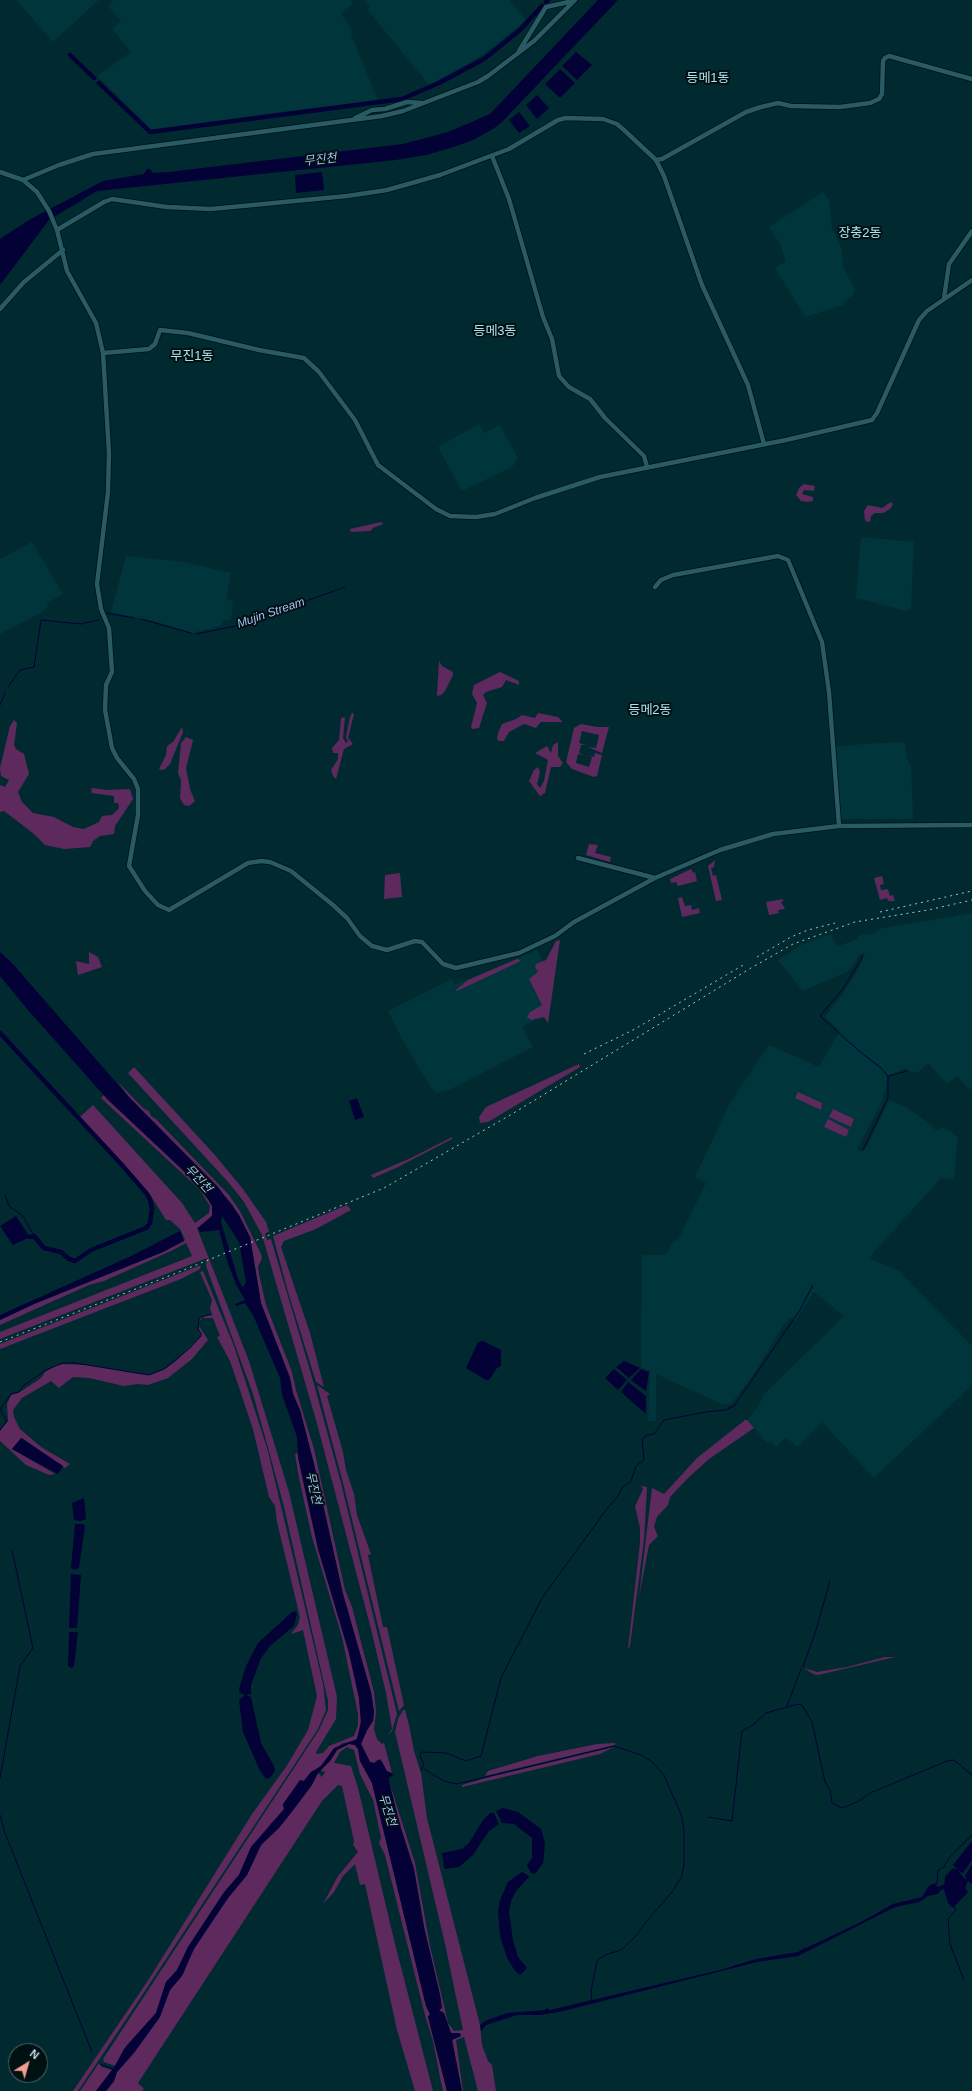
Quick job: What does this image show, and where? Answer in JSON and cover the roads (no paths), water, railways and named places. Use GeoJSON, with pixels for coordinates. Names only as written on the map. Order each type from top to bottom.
{"type":"FeatureCollection","features":[{"type":"Feature","properties":{"kind":"street"},"geometry":{"type":"LineString","coordinates":[[23,180],[59,165],[93,154],[382,116],[424,104],[478,82],[534,41],[574,1]]}},
{"type":"Feature","properties":{"kind":"street"},"geometry":{"type":"LineString","coordinates":[[518,52],[546,7],[574,1]]}},
{"type":"Feature","properties":{"kind":"street"},"geometry":{"type":"LineString","coordinates":[[656,160],[662,159],[746,112],[761,107],[778,103],[792,106],[840,107],[870,103],[879,99],[882,94],[883,61],[889,56],[972,79]]}},
{"type":"Feature","properties":{"kind":"street"},"geometry":{"type":"LineString","coordinates":[[349,120],[372,110],[385,109],[407,102],[424,104]]}},
{"type":"Feature","properties":{"kind":"street"},"geometry":{"type":"LineString","coordinates":[[57,230],[104,202],[112,200],[146,205],[211,210],[347,196],[410,185],[509,149],[558,120],[566,118],[595,118],[617,124],[656,160],[664,176],[702,285],[750,391],[764,444]]}},
{"type":"Feature","properties":{"kind":"street"},"geometry":{"type":"LineString","coordinates":[[492,156],[509,199],[543,317],[552,339],[559,376],[569,387],[590,399],[605,418],[644,456],[647,467]]}},
{"type":"Feature","properties":{"kind":"street"},"geometry":{"type":"LineString","coordinates":[[0,172],[23,180],[37,192],[49,210],[57,230],[73,283],[96,323],[102,352],[109,453],[108,492],[98,584],[101,609],[109,628],[112,672],[106,685],[105,710],[109,734],[116,758],[134,779],[138,789],[137,826],[129,866],[145,891],[158,905],[169,910],[175,908],[248,863],[261,861],[270,862],[291,871],[333,905],[347,918],[360,936],[372,946],[387,950],[419,942],[428,946],[442,964],[452,968],[461,968],[519,953],[555,936],[574,922],[655,878],[720,850],[773,834],[838,826],[972,825]]}},
{"type":"Feature","properties":{"kind":"street"},"geometry":{"type":"LineString","coordinates":[[944,298],[949,264],[972,231]]}},
{"type":"Feature","properties":{"kind":"street"},"geometry":{"type":"LineString","coordinates":[[0,309],[24,282],[63,250]]}},
{"type":"Feature","properties":{"kind":"street"},"geometry":{"type":"LineString","coordinates":[[102,352],[149,349],[155,344],[160,330],[188,333],[259,350],[304,358],[319,372],[355,420],[378,465],[424,502],[450,516],[469,517],[495,514],[564,487],[600,476],[764,444],[872,420],[877,414],[919,320],[927,311],[944,298],[972,280]]}},
{"type":"Feature","properties":{"kind":"street"},"geometry":{"type":"LineString","coordinates":[[655,586],[665,577],[677,574],[778,556],[788,560],[822,642],[829,692],[838,826]]}},
{"type":"Feature","properties":{"kind":"street"},"geometry":{"type":"LineString","coordinates":[[578,858],[655,878]]}},
{"type":"Feature","properties":{"kind":"water","name":"무진천"},"geometry":{"type":"Polygon","coordinates":[[[598,0],[618,0],[502,122],[493,129],[473,140],[426,155],[396,160],[97,191],[49,220],[0,285],[0,239],[29,220],[103,181],[144,174],[147,169],[150,169],[153,173],[169,172],[403,144],[448,132],[490,114],[598,0]]]}},
{"type":"Feature","properties":{"kind":"water"},"geometry":{"type":"Polygon","coordinates":[[[576,52],[592,65],[577,80],[562,66],[576,52]]]}},
{"type":"Feature","properties":{"kind":"water"},"geometry":{"type":"Polygon","coordinates":[[[560,69],[575,83],[560,98],[545,84],[560,69]]]}},
{"type":"Feature","properties":{"kind":"water"},"geometry":{"type":"Polygon","coordinates":[[[537,95],[549,108],[537,119],[526,105],[537,95]]]}},
{"type":"Feature","properties":{"kind":"water"},"geometry":{"type":"Polygon","coordinates":[[[519,112],[530,126],[519,133],[509,120],[519,112]]]}},
{"type":"Feature","properties":{"kind":"water"},"geometry":{"type":"Polygon","coordinates":[[[322,172],[324,190],[296,193],[295,175],[322,172]]]}},
{"type":"Feature","properties":{"kind":"water","name":"무진천"},"geometry":{"type":"Polygon","coordinates":[[[0,952],[12,963],[128,1096],[218,1187],[239,1215],[250,1237],[261,1303],[290,1378],[293,1394],[300,1410],[314,1464],[343,1594],[371,1692],[374,1712],[373,1721],[361,1744],[370,1762],[375,1763],[380,1759],[387,1771],[392,1773],[393,1776],[389,1777],[389,1781],[399,1822],[414,1869],[424,1927],[440,1995],[442,2008],[439,2010],[444,2013],[451,2033],[460,2033],[461,2036],[452,2040],[462,2091],[447,2091],[428,2017],[430,2014],[426,2006],[372,1783],[360,1761],[358,1749],[355,1745],[349,1744],[337,1750],[330,1761],[318,1773],[312,1785],[279,1828],[261,1845],[247,1875],[228,1898],[194,1949],[182,1976],[170,1990],[160,2017],[134,2053],[117,2072],[114,2081],[106,2091],[96,2091],[115,2066],[124,2049],[156,2013],[166,1982],[177,1970],[188,1947],[225,1891],[239,1875],[251,1847],[284,1809],[283,1804],[300,1780],[304,1781],[311,1772],[321,1766],[334,1748],[357,1739],[361,1722],[359,1698],[349,1653],[318,1549],[298,1458],[297,1437],[282,1395],[280,1378],[253,1315],[245,1303],[236,1306],[235,1304],[245,1300],[236,1284],[228,1264],[219,1230],[200,1232],[198,1228],[212,1216],[212,1206],[208,1199],[185,1172],[108,1100],[28,1010],[0,976],[0,952]],[[222,1216],[221,1222],[238,1279],[243,1288],[246,1282],[239,1242],[222,1216]]]}},
{"type":"Feature","properties":{"kind":"water"},"geometry":{"type":"Polygon","coordinates":[[[357,1098],[364,1117],[355,1120],[349,1101],[357,1098]]]}},
{"type":"Feature","properties":{"kind":"water"},"geometry":{"type":"Polygon","coordinates":[[[16,1216],[30,1237],[13,1245],[0,1226],[16,1216]]]}},
{"type":"Feature","properties":{"kind":"water"},"geometry":{"type":"Polygon","coordinates":[[[180,1231],[184,1241],[163,1252],[34,1304],[0,1320],[0,1315],[129,1257],[180,1231]]]}},
{"type":"Feature","properties":{"kind":"water"},"geometry":{"type":"Polygon","coordinates":[[[483,1341],[501,1350],[501,1366],[497,1368],[489,1380],[486,1380],[466,1368],[478,1342],[483,1341]]]}},
{"type":"Feature","properties":{"kind":"water"},"geometry":{"type":"Polygon","coordinates":[[[624,1361],[640,1368],[629,1378],[616,1367],[624,1361]]]}},
{"type":"Feature","properties":{"kind":"water"},"geometry":{"type":"Polygon","coordinates":[[[614,1369],[627,1380],[618,1390],[605,1378],[614,1369]]]}},
{"type":"Feature","properties":{"kind":"water"},"geometry":{"type":"Polygon","coordinates":[[[641,1369],[649,1372],[646,1391],[631,1380],[641,1369]]]}},
{"type":"Feature","properties":{"kind":"water"},"geometry":{"type":"Polygon","coordinates":[[[628,1382],[646,1396],[646,1414],[621,1392],[628,1382]]]}},
{"type":"Feature","properties":{"kind":"water"},"geometry":{"type":"Polygon","coordinates":[[[21,1438],[63,1466],[58,1474],[12,1449],[21,1438]]]}},
{"type":"Feature","properties":{"kind":"water"},"geometry":{"type":"Polygon","coordinates":[[[84,1498],[86,1519],[81,1521],[74,1520],[72,1503],[84,1498]]]}},
{"type":"Feature","properties":{"kind":"water"},"geometry":{"type":"Polygon","coordinates":[[[75,1524],[83,1524],[85,1526],[79,1568],[75,1570],[71,1568],[75,1524]]]}},
{"type":"Feature","properties":{"kind":"water"},"geometry":{"type":"Polygon","coordinates":[[[71,1574],[81,1575],[77,1628],[69,1628],[71,1574]]]}},
{"type":"Feature","properties":{"kind":"water"},"geometry":{"type":"Polygon","coordinates":[[[296,1611],[297,1614],[294,1626],[270,1646],[261,1658],[251,1685],[251,1694],[246,1695],[251,1697],[261,1743],[274,1766],[275,1771],[270,1778],[266,1779],[260,1771],[243,1732],[239,1700],[245,1695],[240,1693],[239,1689],[246,1666],[258,1643],[292,1612],[296,1611]]]}},
{"type":"Feature","properties":{"kind":"water"},"geometry":{"type":"Polygon","coordinates":[[[69,1632],[78,1632],[74,1666],[72,1668],[68,1666],[69,1632]]]}},
{"type":"Feature","properties":{"kind":"water"},"geometry":{"type":"Polygon","coordinates":[[[503,1808],[518,1812],[541,1829],[545,1843],[544,1856],[543,1863],[535,1874],[531,1873],[527,1865],[532,1858],[532,1838],[514,1824],[502,1823],[496,1811],[503,1808]]]}},
{"type":"Feature","properties":{"kind":"water"},"geometry":{"type":"Polygon","coordinates":[[[490,1813],[494,1813],[499,1824],[489,1831],[473,1855],[459,1867],[444,1868],[442,1853],[462,1849],[469,1843],[483,1820],[490,1813]]]}},
{"type":"Feature","properties":{"kind":"water"},"geometry":{"type":"Polygon","coordinates":[[[972,1841],[972,1860],[963,1873],[958,1871],[967,1881],[965,1876],[972,1864],[972,1884],[968,1881],[965,1888],[968,1892],[953,1908],[948,1903],[944,1889],[945,1877],[953,1868],[958,1870],[953,1865],[972,1841]]]}},
{"type":"Feature","properties":{"kind":"water"},"geometry":{"type":"Polygon","coordinates":[[[522,1872],[529,1876],[516,1891],[511,1901],[509,1912],[513,1940],[518,1957],[527,1968],[520,1975],[515,1971],[507,1958],[500,1936],[498,1911],[500,1900],[508,1882],[522,1872]]]}},
{"type":"Feature","properties":{"kind":"water"},"geometry":{"type":"Polygon","coordinates":[[[935,1883],[940,1891],[938,1894],[928,1896],[919,1902],[895,1907],[798,1956],[757,1962],[559,2012],[541,2015],[517,2015],[486,2025],[481,2031],[480,2025],[485,2021],[507,2013],[545,2010],[547,2008],[550,2010],[720,1970],[756,1959],[798,1952],[803,1949],[803,1947],[804,1949],[861,1922],[893,1904],[922,1897],[929,1886],[935,1883]]]}},
{"type":"Feature","properties":{"kind":"waterway"},"geometry":{"type":"LineString","coordinates":[[99,83],[150,132],[402,99],[439,83],[484,59],[520,30],[542,6]]}},
{"type":"Feature","properties":{"kind":"waterway"},"geometry":{"type":"LineString","coordinates":[[70,55],[94,78]]}},
{"type":"Feature","properties":{"kind":"waterway","name":"Mujin Stream"},"geometry":{"type":"LineString","coordinates":[[196,634],[236,626],[345,587]]}},
{"type":"Feature","properties":{"kind":"waterway","name":"Mujin Stream"},"geometry":{"type":"LineString","coordinates":[[106,613],[134,618]]}},
{"type":"Feature","properties":{"kind":"waterway","name":"Mujin Stream"},"geometry":{"type":"LineString","coordinates":[[141,619],[191,633]]}},
{"type":"Feature","properties":{"kind":"waterway","name":"Mujin Stream"},"geometry":{"type":"LineString","coordinates":[[8,687],[20,670],[34,667],[41,620],[81,624],[99,620]]}},
{"type":"Feature","properties":{"kind":"waterway","name":"Mujin Stream"},"geometry":{"type":"LineString","coordinates":[[0,705],[5,693]]}},
{"type":"Feature","properties":{"kind":"waterway"},"geometry":{"type":"LineString","coordinates":[[863,956],[843,989],[820,1016],[858,1050],[881,1068],[888,1076],[888,1098],[863,1150]]}},
{"type":"Feature","properties":{"kind":"waterway"},"geometry":{"type":"LineString","coordinates":[[0,1033],[122,1165],[147,1194],[152,1209],[150,1223],[146,1228],[91,1250],[75,1261],[69,1259],[61,1252],[44,1248],[34,1236],[30,1237]]}},
{"type":"Feature","properties":{"kind":"waterway"},"geometry":{"type":"LineString","coordinates":[[889,1076],[907,1071]]}},
{"type":"Feature","properties":{"kind":"waterway"},"geometry":{"type":"LineString","coordinates":[[5,1195],[9,1206],[23,1216],[34,1236]]}},
{"type":"Feature","properties":{"kind":"waterway"},"geometry":{"type":"LineString","coordinates":[[421,1770],[424,1764],[420,1757],[421,1752],[446,1753],[466,1761],[481,1756],[501,1678],[542,1598],[606,1510],[619,1495],[622,1488],[631,1481],[636,1466],[644,1460],[642,1439],[648,1435],[654,1434],[664,1420],[725,1410],[734,1406],[800,1310],[813,1285]]}},
{"type":"Feature","properties":{"kind":"waterway"},"geometry":{"type":"LineString","coordinates":[[0,1430],[7,1421],[1,1411],[1,1408],[11,1394],[19,1392],[24,1385],[46,1370],[63,1363],[75,1363],[149,1375],[164,1369],[190,1348],[201,1336],[198,1329],[199,1318],[211,1314]]}},
{"type":"Feature","properties":{"kind":"waterway"},"geometry":{"type":"LineString","coordinates":[[0,1778],[20,1666],[33,1648],[12,1550]]}},
{"type":"Feature","properties":{"kind":"waterway"},"geometry":{"type":"LineString","coordinates":[[803,1667],[816,1630],[830,1581]]}},
{"type":"Feature","properties":{"kind":"waterway"},"geometry":{"type":"LineString","coordinates":[[787,1706],[801,1669]]}},
{"type":"Feature","properties":{"kind":"waterway"},"geometry":{"type":"LineString","coordinates":[[708,1817],[732,1821],[742,1731],[753,1725],[766,1713],[798,1704],[802,1705],[812,1722],[825,1782],[830,1790],[832,1803],[842,1808],[859,1801],[870,1793],[947,1761],[954,1760],[972,1775]]}},
{"type":"Feature","properties":{"kind":"waterway"},"geometry":{"type":"LineString","coordinates":[[424,1769],[444,1781],[457,1784],[614,1746],[641,1755],[651,1761],[664,1775],[682,1817],[684,1831],[684,1863],[682,1876],[672,1892],[636,1936],[621,1950],[605,1955],[597,1961],[591,1991],[592,2002]]}},
{"type":"Feature","properties":{"kind":"waterway"},"geometry":{"type":"LineString","coordinates":[[0,1815],[5,1833],[92,2052]]}},
{"type":"Feature","properties":{"kind":"waterway"},"geometry":{"type":"LineString","coordinates":[[937,1884],[938,1870],[944,1867],[950,1857],[972,1835]]}},
{"type":"Feature","properties":{"kind":"waterway"},"geometry":{"type":"LineString","coordinates":[[933,1891],[948,1885]]}},
{"type":"Feature","properties":{"kind":"waterway"},"geometry":{"type":"LineString","coordinates":[[954,1907],[956,1910],[948,1919],[950,1944],[964,1980]]}},
{"type":"Feature","properties":{"kind":"waterway"},"geometry":{"type":"LineString","coordinates":[[100,2064],[113,2069]]}},
{"type":"Feature","properties":{"kind":"railway"},"geometry":{"type":"LineString","coordinates":[[880,912],[972,891]]}},
{"type":"Feature","properties":{"kind":"railway"},"geometry":{"type":"LineString","coordinates":[[0,1342],[179,1272],[384,1188],[512,1114],[751,968],[793,944],[855,922],[928,910],[972,900]]}},
{"type":"Feature","properties":{"kind":"railway"},"geometry":{"type":"LineString","coordinates":[[757,957],[791,937],[808,930],[835,923]]}},
{"type":"Feature","properties":{"kind":"railway"},"geometry":{"type":"LineString","coordinates":[[584,1054],[635,1029],[745,964]]}},
{"type":"Feature","properties":{"kind":"district","name":"등메1동"},"geometry":{"type":"Point","coordinates":[708,78]}},
{"type":"Feature","properties":{"kind":"district","name":"장충2동"},"geometry":{"type":"Point","coordinates":[860,233]}},
{"type":"Feature","properties":{"kind":"district","name":"등메3동"},"geometry":{"type":"Point","coordinates":[495,331]}},
{"type":"Feature","properties":{"kind":"district","name":"무진1동"},"geometry":{"type":"Point","coordinates":[192,356]}},
{"type":"Feature","properties":{"kind":"district","name":"등메2동"},"geometry":{"type":"Point","coordinates":[650,710]}}]}
